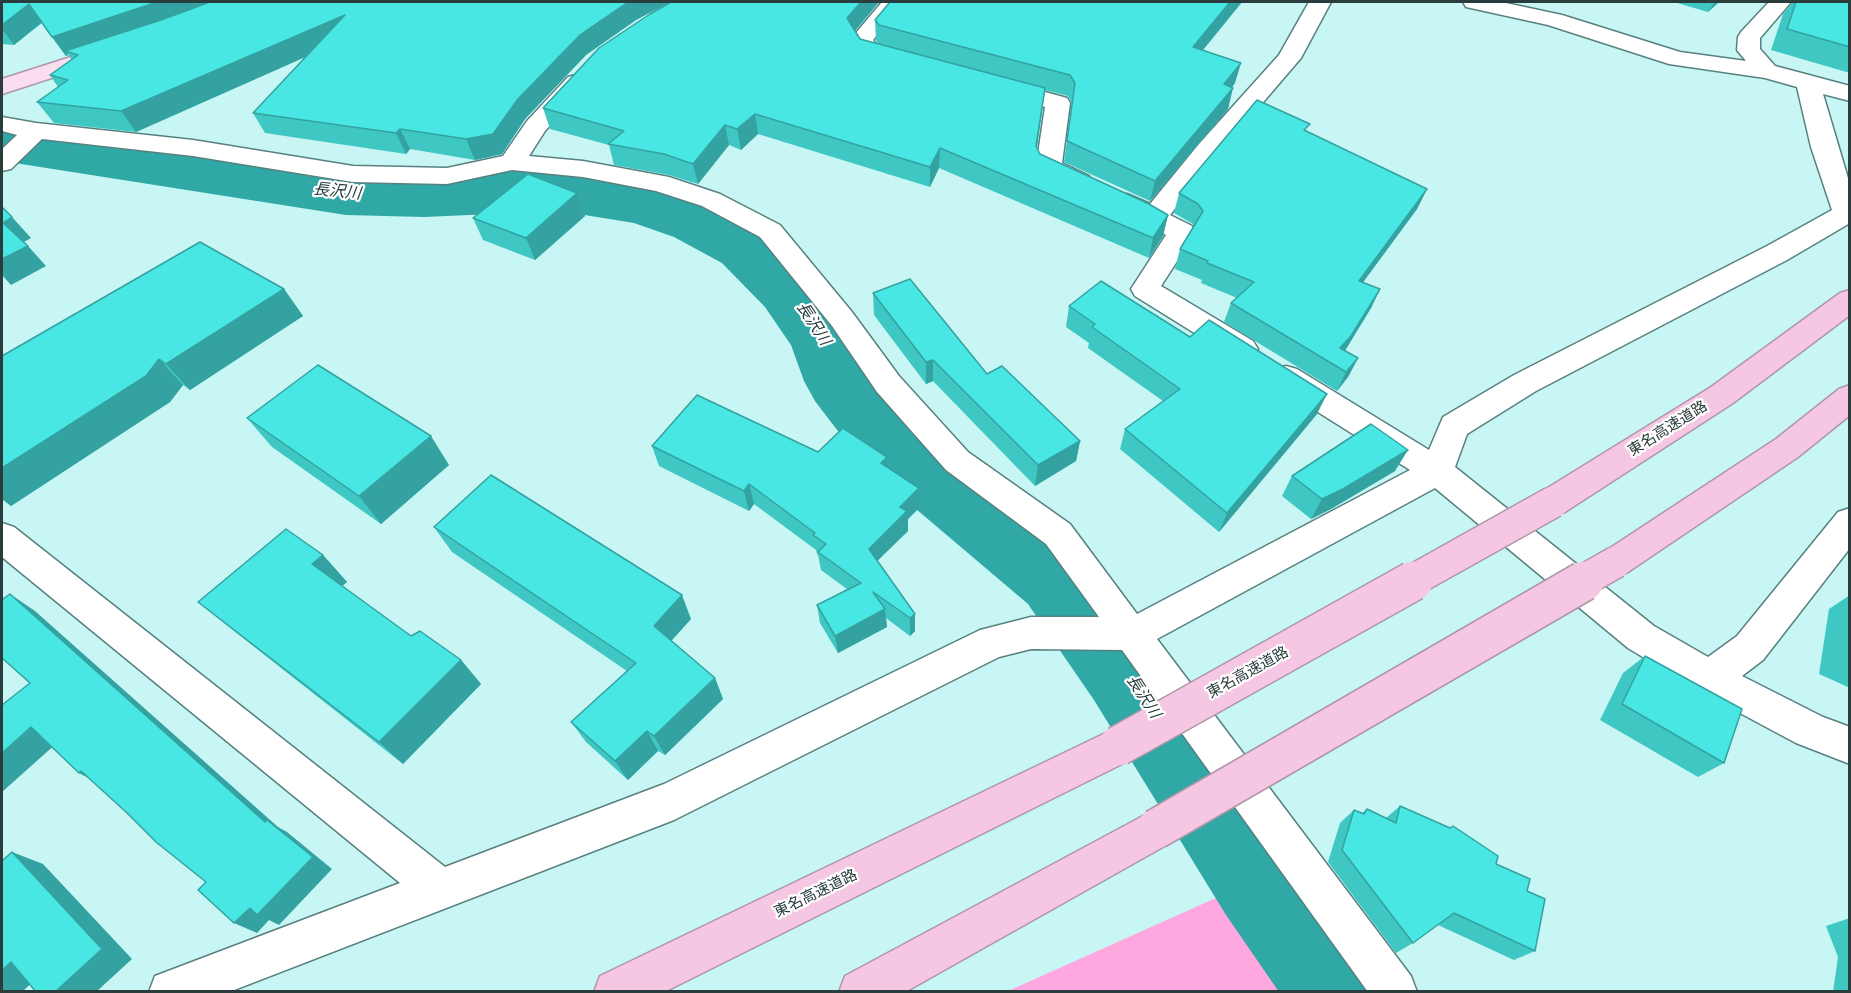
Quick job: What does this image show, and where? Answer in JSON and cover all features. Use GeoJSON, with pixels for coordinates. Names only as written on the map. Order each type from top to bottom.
{"type":"FeatureCollection","features":[{"type":"Feature","properties":{"kind":"highway","name":"東名高速道路"},"geometry":{"type":"LineString","coordinates":[[616,992],[1118,746],[1553,502],[1722,395],[1850,300]]}},
{"type":"Feature","properties":{"kind":"highway"},"geometry":{"type":"LineString","coordinates":[[861,992],[1156,829],[1616,562],[1787,448],[1850,397]]}},
{"type":"Feature","properties":{"kind":"main road"},"geometry":{"type":"LineString","coordinates":[[2,87],[123,47]]}},
{"type":"Feature","properties":{"kind":"street"},"geometry":{"type":"LineString","coordinates":[[893,2],[861,40],[870,52],[914,64]]}},
{"type":"Feature","properties":{"kind":"street"},"geometry":{"type":"LineString","coordinates":[[1155,216],[1208,150],[1288,58],[1320,2]]}},
{"type":"Feature","properties":{"kind":"street"},"geometry":{"type":"LineString","coordinates":[[1474,2],[1554,20],[1677,59],[1767,70],[1850,94]]}},
{"type":"Feature","properties":{"kind":"street"},"geometry":{"type":"LineString","coordinates":[[1767,70],[1748,50],[1749,37],[1780,2]]}},
{"type":"Feature","properties":{"kind":"street"},"geometry":{"type":"LineString","coordinates":[[512,162],[536,126],[588,70]]}},
{"type":"Feature","properties":{"kind":"street"},"geometry":{"type":"LineString","coordinates":[[981,82],[1058,103],[1049,167],[1155,216],[1182,232],[1145,289],[1437,471],[1641,637],[1710,678],[1810,730],[1850,746]]}},
{"type":"Feature","properties":{"kind":"street"},"geometry":{"type":"LineString","coordinates":[[171,992],[674,800],[993,642],[1031,633],[1131,634],[1437,471],[1454,426],[1525,383],[1777,253],[1846,213],[1824,147],[1808,83]]}},
{"type":"Feature","properties":{"kind":"street"},"geometry":{"type":"LineString","coordinates":[[2,124],[35,132],[193,148],[353,174],[447,176],[512,162],[583,169],[660,183],[711,200],[770,231],[842,319],[888,384],[957,461],[1058,534],[1395,992]]}},
{"type":"Feature","properties":{"kind":"street"},"geometry":{"type":"LineString","coordinates":[[2,163],[35,132]]}},
{"type":"Feature","properties":{"kind":"street"},"geometry":{"type":"LineString","coordinates":[[1710,678],[1750,648],[1850,522]]}},
{"type":"Feature","properties":{"kind":"street"},"geometry":{"type":"LineString","coordinates":[[2,537],[440,889]]}},
{"type":"Feature","properties":{"kind":"shaded area"},"geometry":{"type":"Polygon","coordinates":[[[1236,889],[1297,991],[1008,991],[1236,889]]]}},
{"type":"Feature","properties":{"kind":"building"},"geometry":{"type":"Polygon","coordinates":[[[2,2],[157,2],[52,37],[29,4],[2,25],[2,2]]]}},
{"type":"Feature","properties":{"kind":"building"},"geometry":{"type":"Polygon","coordinates":[[[210,2],[628,2],[580,35],[518,99],[493,134],[466,139],[400,129],[396,133],[253,113],[345,15],[121,111],[37,102],[68,80],[50,75],[78,55],[65,51],[210,2]]]}},
{"type":"Feature","properties":{"kind":"building"},"geometry":{"type":"Polygon","coordinates":[[[671,2],[861,2],[847,18],[860,39],[1045,88],[1036,146],[1040,154],[1168,215],[1153,238],[940,148],[930,167],[755,114],[737,129],[725,125],[693,164],[664,154],[608,144],[624,131],[543,108],[599,48],[671,2]]]}},
{"type":"Feature","properties":{"kind":"building"},"geometry":{"type":"Polygon","coordinates":[[[890,2],[1230,2],[1193,47],[1241,63],[1224,84],[1233,88],[1155,181],[1067,141],[1075,83],[1070,75],[879,25],[875,20],[890,2]]]}},
{"type":"Feature","properties":{"kind":"building"},"geometry":{"type":"Polygon","coordinates":[[[1796,2],[1850,2],[1850,47],[1787,29],[1796,2]]]}},
{"type":"Feature","properties":{"kind":"building"},"geometry":{"type":"Polygon","coordinates":[[[1257,100],[1310,124],[1304,130],[1427,189],[1359,281],[1380,289],[1351,336],[1340,348],[1358,358],[1346,372],[1231,303],[1254,282],[1180,249],[1203,211],[1198,204],[1179,193],[1257,100]]]}},
{"type":"Feature","properties":{"kind":"building"},"geometry":{"type":"Polygon","coordinates":[[[528,174],[577,193],[526,238],[473,218],[528,174]]]}},
{"type":"Feature","properties":{"kind":"building"},"geometry":{"type":"Polygon","coordinates":[[[2,207],[12,217],[3,223],[28,246],[2,259],[2,207]]]}},
{"type":"Feature","properties":{"kind":"building"},"geometry":{"type":"Polygon","coordinates":[[[200,242],[284,289],[166,364],[159,359],[146,376],[2,468],[2,356],[200,242]]]}},
{"type":"Feature","properties":{"kind":"building"},"geometry":{"type":"Polygon","coordinates":[[[910,279],[987,374],[1002,366],[1080,441],[1038,465],[933,360],[926,362],[873,293],[910,279]]]}},
{"type":"Feature","properties":{"kind":"building"},"geometry":{"type":"Polygon","coordinates":[[[1101,281],[1190,337],[1209,320],[1327,394],[1227,513],[1125,429],[1180,389],[1092,327],[1095,324],[1069,306],[1101,281]]]}},
{"type":"Feature","properties":{"kind":"building"},"geometry":{"type":"Polygon","coordinates":[[[318,365],[431,436],[359,496],[247,418],[318,365]]]}},
{"type":"Feature","properties":{"kind":"building"},"geometry":{"type":"Polygon","coordinates":[[[697,395],[818,452],[843,428],[887,457],[881,463],[919,488],[900,507],[907,511],[869,549],[915,614],[910,618],[873,592],[885,609],[835,636],[817,605],[861,583],[818,552],[826,544],[813,535],[815,533],[749,484],[744,491],[652,446],[697,395]]]}},
{"type":"Feature","properties":{"kind":"building"},"geometry":{"type":"Polygon","coordinates":[[[1371,424],[1408,450],[1322,499],[1292,476],[1371,424]]]}},
{"type":"Feature","properties":{"kind":"building"},"geometry":{"type":"Polygon","coordinates":[[[491,475],[682,595],[654,626],[715,678],[654,736],[647,731],[615,761],[571,722],[636,663],[434,527],[491,475]]]}},
{"type":"Feature","properties":{"kind":"building"},"geometry":{"type":"Polygon","coordinates":[[[286,529],[323,555],[312,564],[411,636],[420,631],[461,660],[379,742],[198,602],[286,529]]]}},
{"type":"Feature","properties":{"kind":"building"},"geometry":{"type":"Polygon","coordinates":[[[10,594],[265,822],[267,820],[313,857],[257,915],[250,908],[234,923],[198,890],[206,882],[156,842],[31,727],[2,753],[2,705],[30,683],[2,658],[2,597],[3,599],[10,594]]]}},
{"type":"Feature","properties":{"kind":"building"},"geometry":{"type":"Polygon","coordinates":[[[1645,656],[1742,709],[1724,763],[1622,704],[1645,656]]]}},
{"type":"Feature","properties":{"kind":"building"},"geometry":{"type":"Polygon","coordinates":[[[1400,806],[1450,828],[1453,826],[1498,856],[1496,864],[1530,879],[1527,891],[1545,899],[1535,951],[1454,913],[1413,943],[1342,850],[1354,810],[1364,814],[1367,809],[1396,823],[1400,806]]]}},
{"type":"Feature","properties":{"kind":"building"},"geometry":{"type":"Polygon","coordinates":[[[12,852],[102,949],[55,992],[36,992],[11,962],[2,970],[2,861],[12,852]]]}},
{"type":"Feature","properties":{"kind":"waterway","name":"長沢川"},"geometry":{"type":"LineString","coordinates":[[2,142],[346,194],[424,196],[560,190],[645,204],[697,222],[746,247],[790,290],[825,339],[841,381],[891,442],[1058,578],[1126,671],[1262,879],[1345,992]]}}]}
